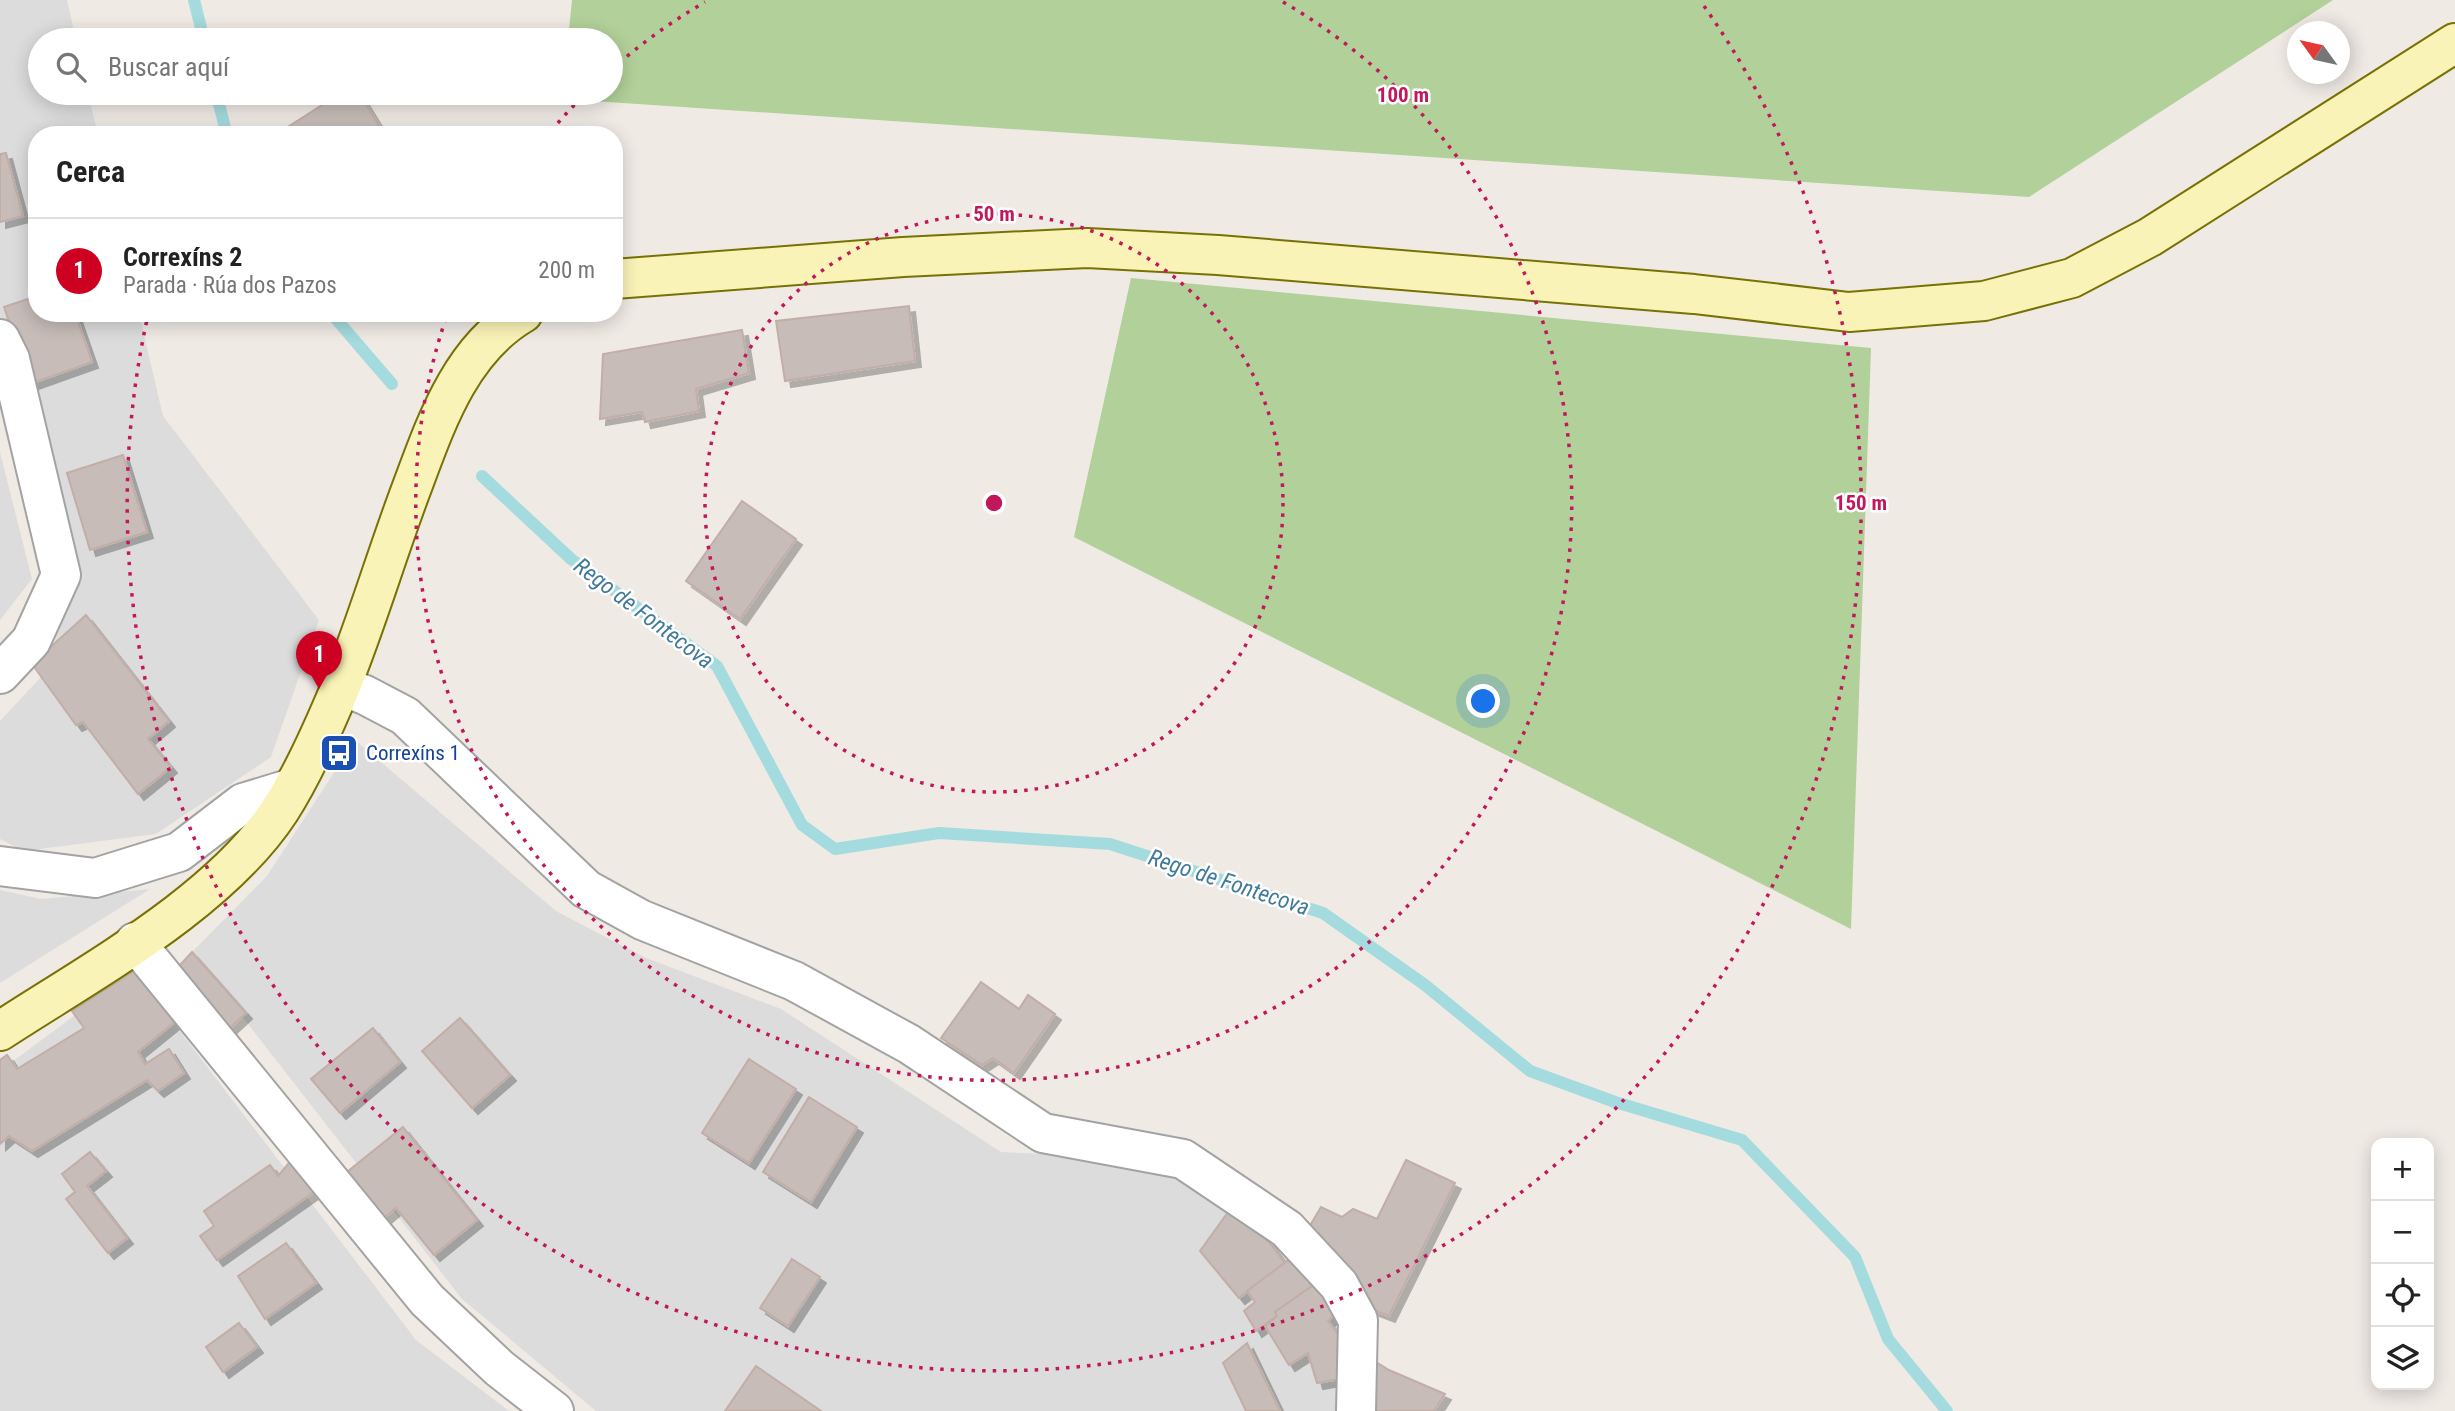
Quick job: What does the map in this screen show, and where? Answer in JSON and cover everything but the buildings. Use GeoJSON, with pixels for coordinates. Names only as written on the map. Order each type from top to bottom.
{"type":"FeatureCollection","features":[{"type":"Feature","properties":{"kind":"street"},"geometry":{"type":"LineString","coordinates":[[623,278],[903,257],[1087,248],[1219,255],[1694,294],[1849,312],[1984,301],[2072,278],[2150,237],[2455,43]]}},
{"type":"Feature","properties":{"kind":"street"},"geometry":{"type":"LineString","coordinates":[[0,1031],[135,942],[228,874],[280,811],[341,686],[441,409],[470,361],[508,322]]}},
{"type":"Feature","properties":{"kind":"street"},"geometry":{"type":"LineString","coordinates":[[0,339],[10,359],[61,575],[31,640],[0,674]]}},
{"type":"Feature","properties":{"kind":"street"},"geometry":{"type":"LineString","coordinates":[[341,686],[405,716],[586,889],[642,920],[794,981],[909,1044],[1044,1133],[1183,1159],[1287,1228],[1339,1285],[1358,1320],[1356,1411]]}},
{"type":"Feature","properties":{"kind":"street"},"geometry":{"type":"LineString","coordinates":[[0,866],[94,878],[179,852],[243,803],[292,788]]}},
{"type":"Feature","properties":{"kind":"street"},"geometry":{"type":"LineString","coordinates":[[135,942],[427,1300],[499,1368],[554,1411]]}},
{"type":"Feature","properties":{"kind":"shaded area"},"geometry":{"type":"Polygon","coordinates":[[[0,0],[67,0],[73,28],[28,28],[28,105],[91,105],[96,126],[28,126],[28,322],[141,322],[163,416],[319,620],[271,757],[156,834],[24,851],[0,839],[0,721],[41,677],[77,584],[0,320],[0,0]]]}},
{"type":"Feature","properties":{"kind":"shaded area"},"geometry":{"type":"Polygon","coordinates":[[[0,452],[32,579],[0,620],[0,452]]]}},
{"type":"Feature","properties":{"kind":"shaded area"},"geometry":{"type":"Polygon","coordinates":[[[355,740],[556,911],[646,958],[781,1009],[1001,1152],[1182,1160],[1337,1286],[1354,1411],[596,1411],[462,1299],[192,952],[267,876],[355,740]]]}},
{"type":"Feature","properties":{"kind":"shaded area"},"geometry":{"type":"Polygon","coordinates":[[[150,889],[0,983],[0,890],[41,899],[150,889]]]}},
{"type":"Feature","properties":{"kind":"shaded area"},"geometry":{"type":"Polygon","coordinates":[[[134,971],[416,1340],[509,1411],[0,1411],[0,1071],[134,971]]]}},
{"type":"Feature","properties":{"kind":"green space"},"geometry":{"type":"Polygon","coordinates":[[[572,0],[2333,0],[2301,21],[2287,21],[2287,30],[2029,197],[623,103],[623,28],[569,28],[572,0]]]}},
{"type":"Feature","properties":{"kind":"green space"},"geometry":{"type":"Polygon","coordinates":[[[1131,278],[1871,348],[1851,929],[1074,537],[1131,278]]]}},
{"type":"Feature","properties":{"kind":"waterway","name":"Rego de Fontecova"},"geometry":{"type":"LineString","coordinates":[[194,0],[201,28]]}},
{"type":"Feature","properties":{"kind":"waterway","name":"Rego de Fontecova"},"geometry":{"type":"LineString","coordinates":[[219,105],[225,126]]}},
{"type":"Feature","properties":{"kind":"waterway","name":"Rego de Fontecova"},"geometry":{"type":"LineString","coordinates":[[339,322],[392,384]]}},
{"type":"Feature","properties":{"kind":"waterway","name":"Rego de Fontecova"},"geometry":{"type":"LineString","coordinates":[[482,476],[571,559],[717,666],[802,825],[835,849],[939,833],[1110,844],[1323,913],[1425,985],[1530,1071],[1615,1102],[1742,1140],[1855,1257],[1888,1339],[1947,1411]]}},
{"type":"Feature","properties":{"kind":"place","name":"Correxíns 2"},"geometry":{"type":"Point","coordinates":[319,689]}},
{"type":"Feature","properties":{"kind":"place","name":"Correxíns 1"},"geometry":{"type":"Point","coordinates":[339,753]}}]}
